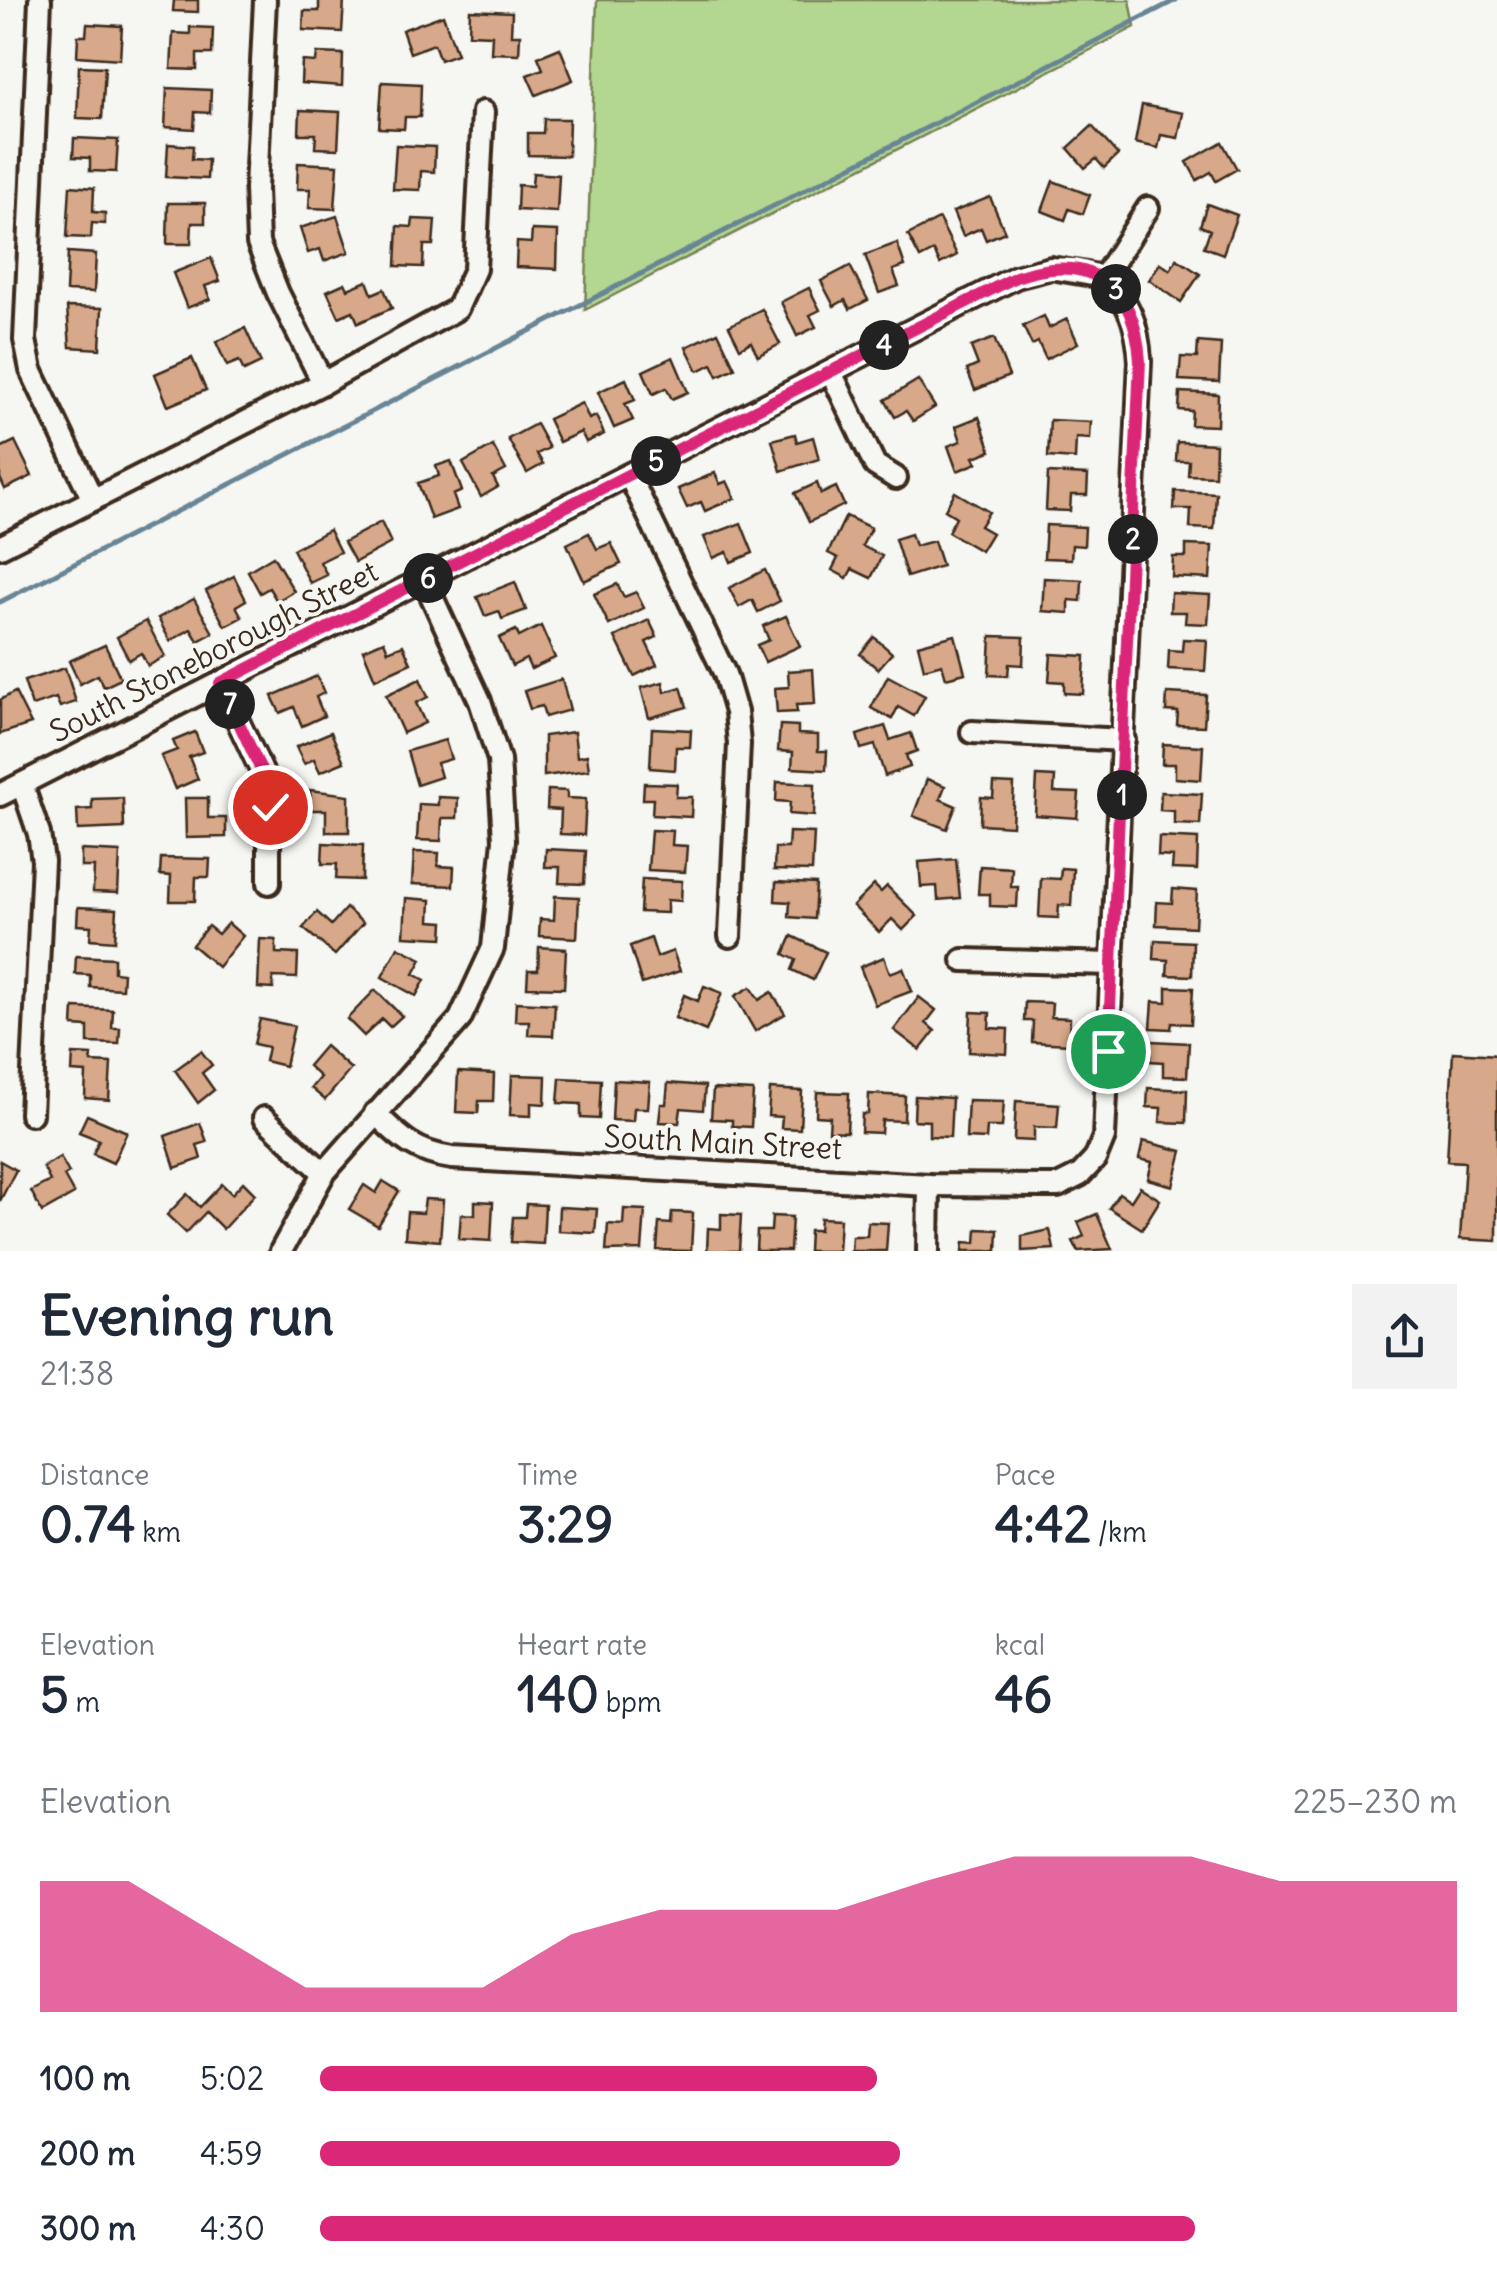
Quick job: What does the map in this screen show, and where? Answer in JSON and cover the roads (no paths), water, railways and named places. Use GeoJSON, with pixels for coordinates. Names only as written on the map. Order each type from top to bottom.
{"type":"FeatureCollection","features":[{"type":"Feature","properties":{"kind":"street"},"geometry":{"type":"LineString","coordinates":[[40,0],[25,340],[31,370],[94,500]]}},
{"type":"Feature","properties":{"kind":"street"},"geometry":{"type":"LineString","coordinates":[[265,0],[256,190],[258,243],[323,383]]}},
{"type":"Feature","properties":{"kind":"street"},"geometry":{"type":"LineString","coordinates":[[0,547],[450,315],[465,296],[476,269],[483,112]]}},
{"type":"Feature","properties":{"kind":"street"},"geometry":{"type":"LineString","coordinates":[[963,960],[1112,964],[1140,361],[1137,326],[1124,301],[1104,277],[1148,208]]}},
{"type":"Feature","properties":{"kind":"street","name":"South Stoneborough Street"},"geometry":{"type":"LineString","coordinates":[[0,795],[1016,277],[1051,268],[1104,277]]}},
{"type":"Feature","properties":{"kind":"street"},"geometry":{"type":"LineString","coordinates":[[831,372],[875,465],[896,478]]}},
{"type":"Feature","properties":{"kind":"street"},"geometry":{"type":"LineString","coordinates":[[628,475],[724,674],[736,712],[730,936]]}},
{"type":"Feature","properties":{"kind":"street"},"geometry":{"type":"LineString","coordinates":[[281,1251],[324,1173],[460,1019],[484,973],[498,914],[504,807],[496,742],[424,580]]}},
{"type":"Feature","properties":{"kind":"street"},"geometry":{"type":"LineString","coordinates":[[220,683],[262,772],[269,798],[270,883]]}},
{"type":"Feature","properties":{"kind":"street"},"geometry":{"type":"LineString","coordinates":[[972,732],[1124,740]]}},
{"type":"Feature","properties":{"kind":"street"},"geometry":{"type":"LineString","coordinates":[[22,784],[39,834],[43,861],[31,1114]]}},
{"type":"Feature","properties":{"kind":"street","name":"South Main Street"},"geometry":{"type":"LineString","coordinates":[[375,1113],[406,1144],[430,1155],[929,1185],[1058,1186],[1080,1175],[1095,1160],[1104,1137],[1112,964]]}},
{"type":"Feature","properties":{"kind":"street"},"geometry":{"type":"LineString","coordinates":[[264,1118],[324,1173]]}},
{"type":"Feature","properties":{"kind":"street"},"geometry":{"type":"LineString","coordinates":[[928,1251],[929,1185]]}},
{"type":"Feature","properties":{"kind":"waterway"},"geometry":{"type":"LineString","coordinates":[[0,602],[1176,0]]}}]}
